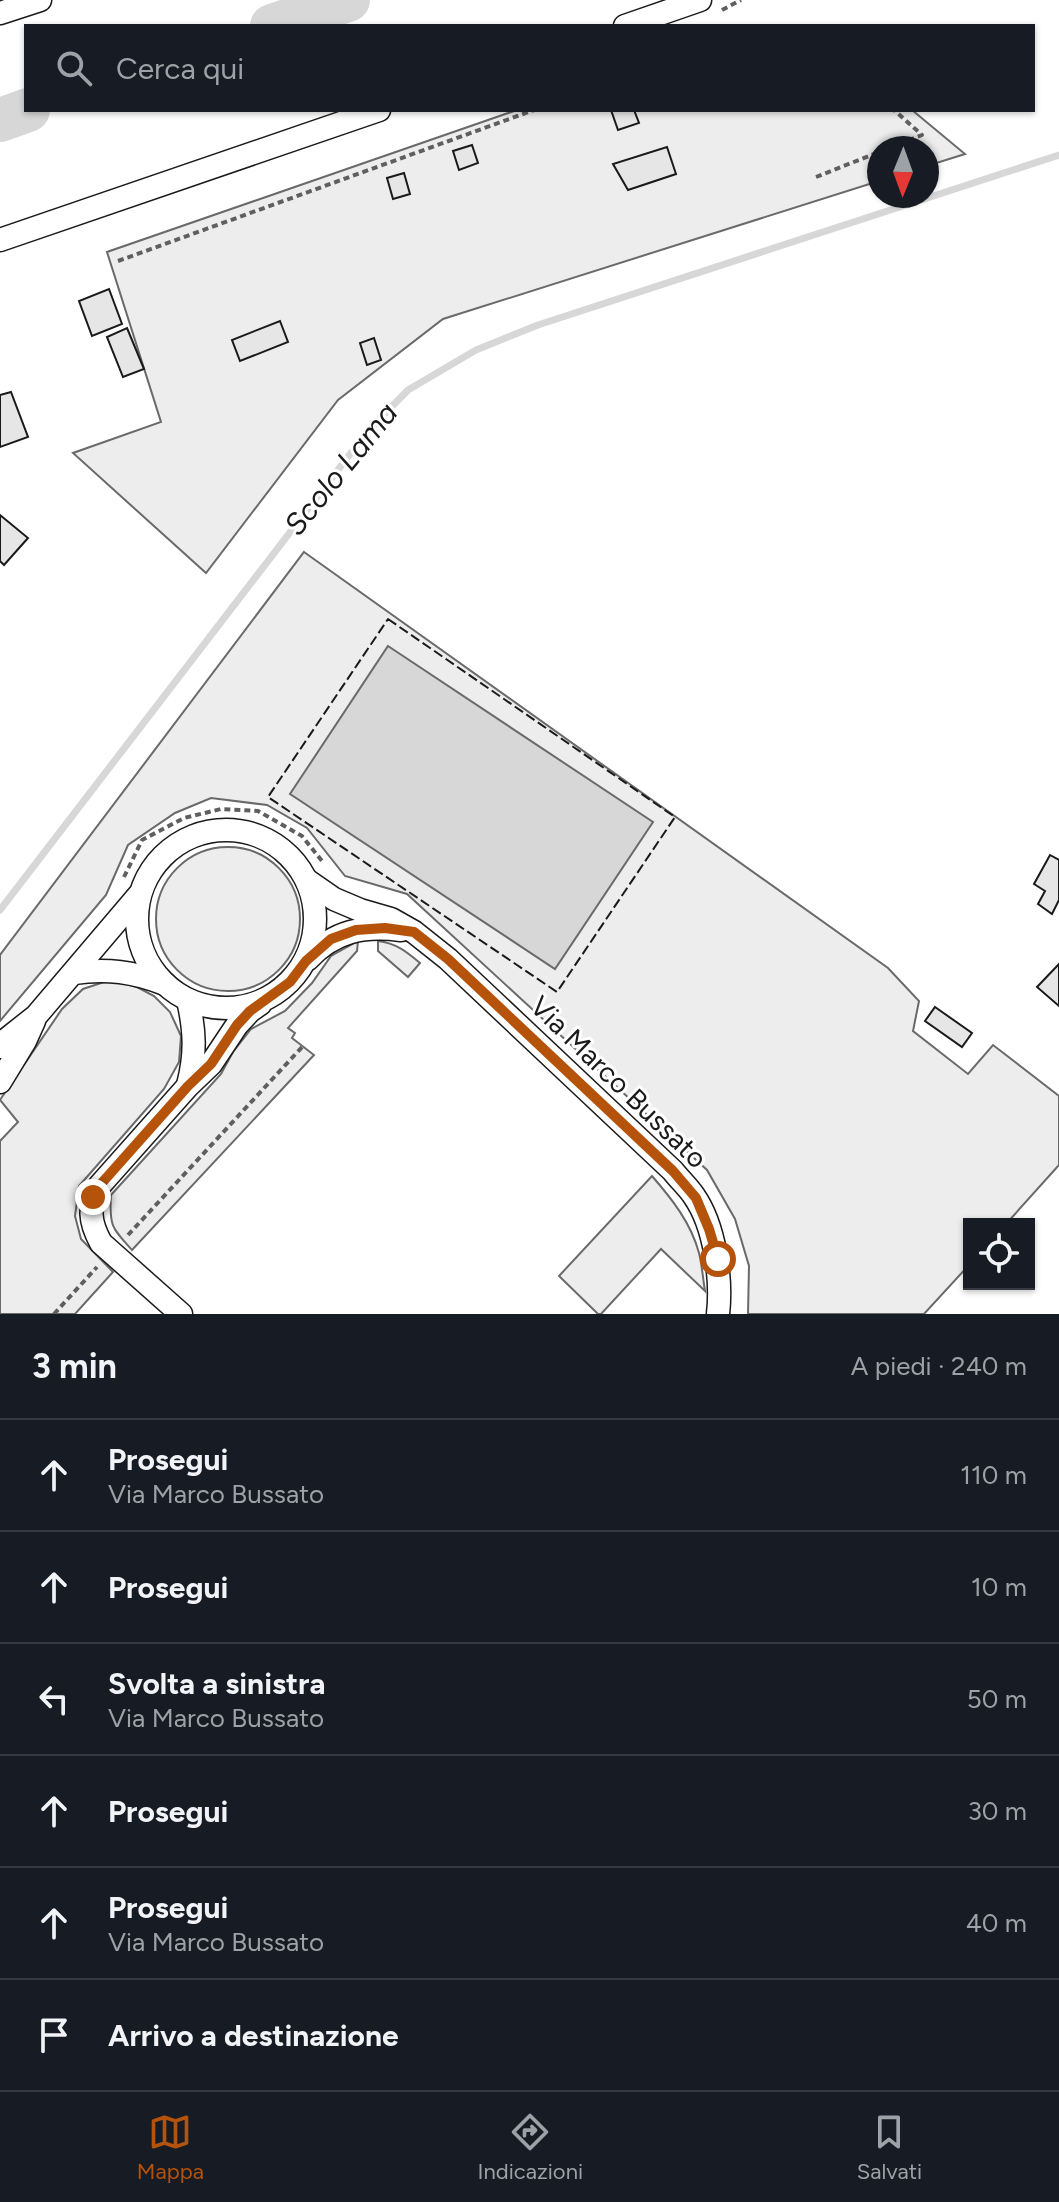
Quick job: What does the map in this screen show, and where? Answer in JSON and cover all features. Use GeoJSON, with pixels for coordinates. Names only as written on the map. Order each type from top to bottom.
{"type":"FeatureCollection","features":[{"type":"Feature","properties":{"kind":"street"},"geometry":{"type":"LineString","coordinates":[[0,13],[40,0]]}},
{"type":"Feature","properties":{"kind":"street"},"geometry":{"type":"LineString","coordinates":[[631,24],[700,0]]}},
{"type":"Feature","properties":{"kind":"street"},"geometry":{"type":"LineString","coordinates":[[0,240],[373,112]]}},
{"type":"Feature","properties":{"kind":"street"},"geometry":{"type":"LineString","coordinates":[[0,1047],[36,1016],[74,973],[128,892],[175,845],[198,833],[224,829],[250,832],[274,842],[319,876],[315,935],[306,961]]}},
{"type":"Feature","properties":{"kind":"street","name":"Via Marco Bussato"},"geometry":{"type":"LineString","coordinates":[[319,876],[334,899],[391,919],[414,932],[448,959],[673,1171],[696,1198],[709,1229],[718,1259],[718,1314]]}},
{"type":"Feature","properties":{"kind":"street"},"geometry":{"type":"LineString","coordinates":[[128,892],[136,911],[138,937],[148,963],[165,984]]}},
{"type":"Feature","properties":{"kind":"street"},"geometry":{"type":"LineString","coordinates":[[181,1314],[101,1243],[93,1229],[91,1212],[93,1197],[100,1185],[211,1064],[250,1011],[290,982],[306,961],[331,939],[356,930],[385,928],[414,932]]}},
{"type":"Feature","properties":{"kind":"street"},"geometry":{"type":"LineString","coordinates":[[74,973],[121,971],[143,976],[165,984],[188,1000],[214,1008],[241,1007],[267,999]]}},
{"type":"Feature","properties":{"kind":"street"},"geometry":{"type":"LineString","coordinates":[[188,1000],[194,1060],[188,1086]]}},
{"type":"Feature","properties":{"kind":"street"},"geometry":{"type":"LineString","coordinates":[[0,1082],[36,1016]]}},
{"type":"Feature","properties":{"kind":"path"},"geometry":{"type":"LineString","coordinates":[[118,261],[528,112]]}},
{"type":"Feature","properties":{"kind":"path"},"geometry":{"type":"LineString","coordinates":[[896,112],[922,135],[920,136]]}},
{"type":"Feature","properties":{"kind":"path"},"geometry":{"type":"LineString","coordinates":[[816,177],[867,157]]}},
{"type":"Feature","properties":{"kind":"path"},"geometry":{"type":"LineString","coordinates":[[128,892],[142,840],[184,818],[221,809],[258,811],[302,836],[319,876]]}},
{"type":"Feature","properties":{"kind":"path"},"geometry":{"type":"LineString","coordinates":[[123,1240],[303,1046]]}},
{"type":"Feature","properties":{"kind":"path"},"geometry":{"type":"LineString","coordinates":[[54,1314],[102,1261]]}},
{"type":"Feature","properties":{"kind":"shaded area"},"geometry":{"type":"Polygon","coordinates":[[[511,112],[914,112],[965,154],[939,162],[939,136],[867,136],[867,185],[443,319],[338,400],[206,573],[73,453],[161,422],[107,252],[511,112]]]}},
{"type":"Feature","properties":{"kind":"shaded area"},"geometry":{"type":"Polygon","coordinates":[[[304,552],[888,968],[919,1001],[913,1031],[968,1074],[993,1045],[1059,1096],[1059,1165],[1011,1218],[963,1218],[963,1272],[924,1314],[748,1314],[749,1266],[735,1219],[707,1170],[407,894],[345,876],[307,828],[267,805],[211,798],[175,813],[128,845],[106,895],[0,1021],[0,955],[304,552]]]}},
{"type":"Feature","properties":{"kind":"shaded area"},"geometry":{"type":"Polygon","coordinates":[[[388,646],[653,822],[555,969],[290,794],[388,646]]]}},
{"type":"Feature","properties":{"kind":"shaded area"},"geometry":{"type":"Polygon","coordinates":[[[228,847],[255,853],[279,868],[294,892],[300,919],[294,946],[279,970],[255,985],[228,991],[201,985],[177,970],[162,946],[156,919],[162,892],[177,868],[201,853],[228,847]]]}},
{"type":"Feature","properties":{"kind":"shaded area"},"geometry":{"type":"Polygon","coordinates":[[[358,941],[357,951],[288,1028],[295,1033],[292,1038],[314,1055],[132,1250],[113,1226],[111,1195],[221,1074],[251,1029],[285,1011],[312,983],[331,956],[358,941]]]}},
{"type":"Feature","properties":{"kind":"shaded area"},"geometry":{"type":"Polygon","coordinates":[[[378,941],[396,946],[420,963],[408,977],[378,951],[378,941]]]}},
{"type":"Feature","properties":{"kind":"shaded area"},"geometry":{"type":"Polygon","coordinates":[[[104,982],[137,987],[154,996],[170,1012],[181,1036],[179,1062],[164,1089],[79,1186],[75,1216],[81,1239],[113,1272],[75,1314],[0,1314],[0,1141],[18,1122],[0,1100],[62,1009],[83,989],[104,982]]]}},
{"type":"Feature","properties":{"kind":"shaded area"},"geometry":{"type":"Polygon","coordinates":[[[652,1176],[674,1203],[691,1232],[699,1253],[705,1291],[661,1249],[598,1314],[559,1276],[652,1176]]]}},
{"type":"Feature","properties":{"kind":"building"},"geometry":{"type":"Polygon","coordinates":[[[612,112],[635,112],[639,123],[618,130],[612,112]]]}},
{"type":"Feature","properties":{"kind":"building"},"geometry":{"type":"Polygon","coordinates":[[[472,145],[478,163],[459,170],[453,151],[472,145]]]}},
{"type":"Feature","properties":{"kind":"building"},"geometry":{"type":"Polygon","coordinates":[[[667,147],[676,174],[628,190],[613,164],[667,147]]]}},
{"type":"Feature","properties":{"kind":"building"},"geometry":{"type":"Polygon","coordinates":[[[404,173],[410,194],[393,199],[387,178],[404,173]]]}},
{"type":"Feature","properties":{"kind":"building"},"geometry":{"type":"Polygon","coordinates":[[[109,289],[122,324],[92,336],[79,301],[109,289]]]}},
{"type":"Feature","properties":{"kind":"building"},"geometry":{"type":"Polygon","coordinates":[[[280,321],[288,342],[240,361],[232,340],[280,321]]]}},
{"type":"Feature","properties":{"kind":"building"},"geometry":{"type":"Polygon","coordinates":[[[127,328],[144,369],[123,377],[107,337],[127,328]]]}},
{"type":"Feature","properties":{"kind":"building"},"geometry":{"type":"Polygon","coordinates":[[[374,338],[381,360],[367,365],[360,343],[374,338]]]}},
{"type":"Feature","properties":{"kind":"building"},"geometry":{"type":"Polygon","coordinates":[[[11,392],[28,437],[0,447],[0,395],[11,392]]]}},
{"type":"Feature","properties":{"kind":"building"},"geometry":{"type":"Polygon","coordinates":[[[0,515],[28,538],[4,565],[0,561],[0,515]]]}},
{"type":"Feature","properties":{"kind":"building"},"geometry":{"type":"Polygon","coordinates":[[[1050,855],[1059,860],[1059,900],[1052,914],[1038,904],[1045,891],[1034,884],[1050,855]]]}},
{"type":"Feature","properties":{"kind":"building"},"geometry":{"type":"Polygon","coordinates":[[[1059,964],[1059,1006],[1037,987],[1059,964]]]}},
{"type":"Feature","properties":{"kind":"building"},"geometry":{"type":"Polygon","coordinates":[[[935,1007],[972,1033],[962,1047],[925,1021],[935,1007]]]}},
{"type":"Feature","properties":{"kind":"waterway"},"geometry":{"type":"LineString","coordinates":[[278,24],[348,0]]}},
{"type":"Feature","properties":{"kind":"waterway"},"geometry":{"type":"LineString","coordinates":[[0,120],[24,111]]}},
{"type":"Feature","properties":{"kind":"waterway","name":"Scolo Lama"},"geometry":{"type":"LineString","coordinates":[[0,910],[367,432],[408,390],[476,350],[538,325],[1059,155]]}},
{"type":"Feature","properties":{"kind":"fence"},"geometry":{"type":"LineString","coordinates":[[388,619],[675,817],[557,992],[268,797],[388,619]]}},
{"type":"Feature","properties":{"kind":"route"},"geometry":{"type":"LineString","coordinates":[[93,1197],[100,1185],[211,1064],[237,1025],[250,1011],[290,982],[318,948],[331,939],[356,930],[385,928],[414,932],[448,959],[673,1171],[696,1198],[718,1259]]}}]}
